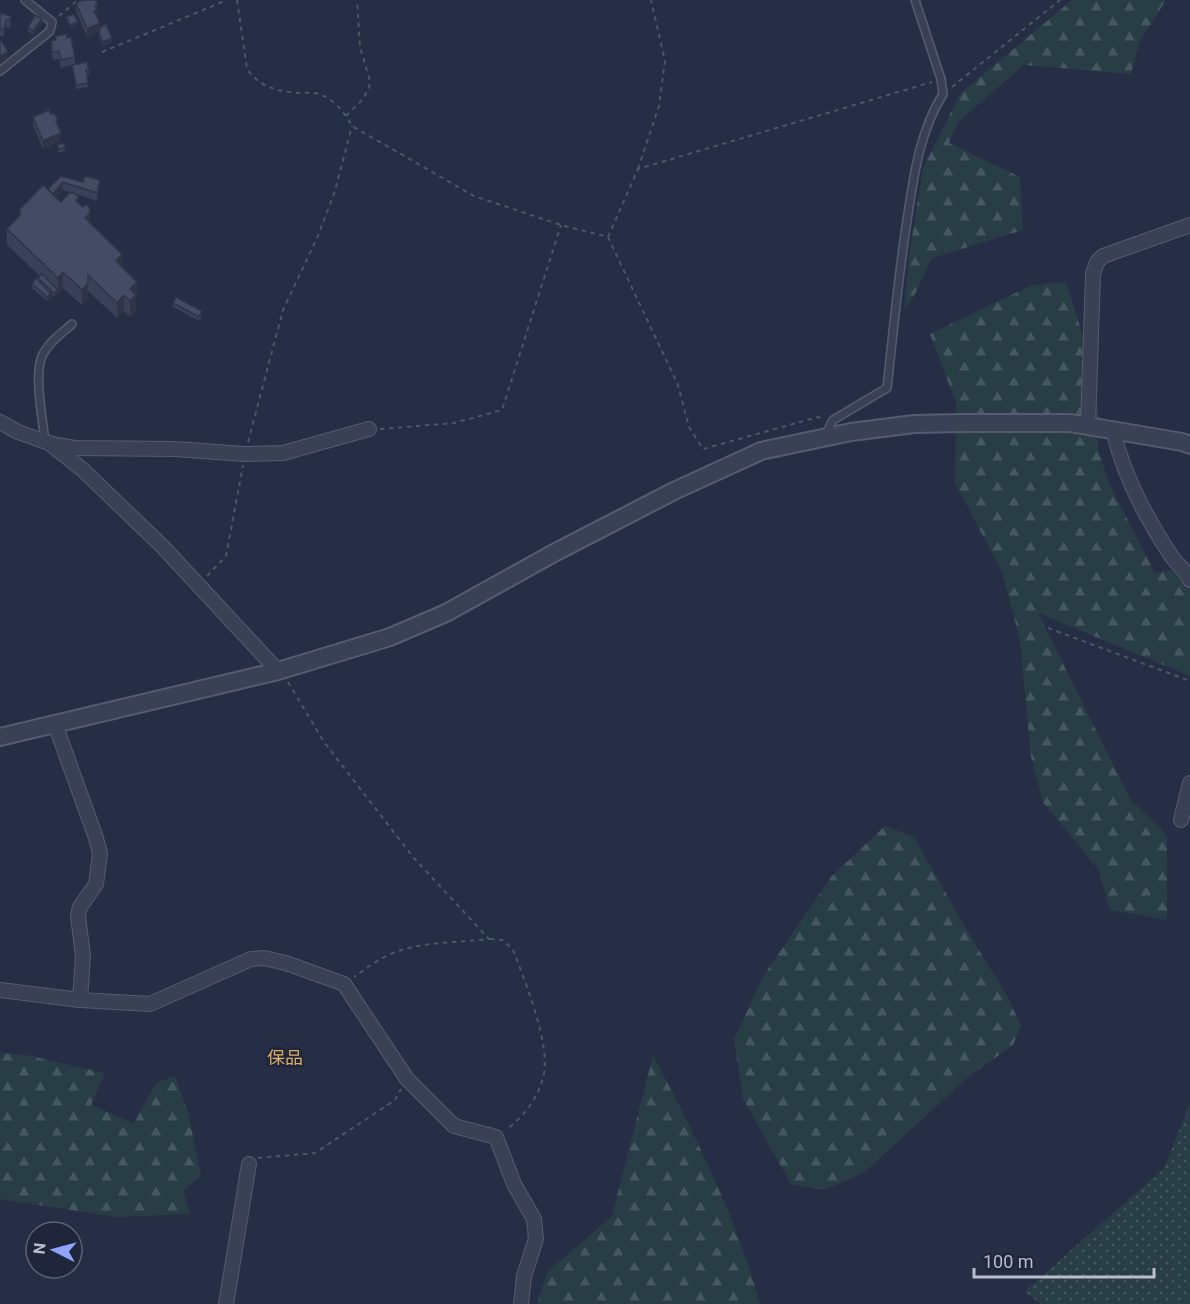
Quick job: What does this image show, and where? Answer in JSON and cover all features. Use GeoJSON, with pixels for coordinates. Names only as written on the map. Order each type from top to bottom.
{"type":"FeatureCollection","features":[{"type":"Feature","properties":{"kind":"street"},"geometry":{"type":"LineString","coordinates":[[1088,426],[1093,274],[1097,262],[1103,256],[1190,225]]}},
{"type":"Feature","properties":{"kind":"street"},"geometry":{"type":"LineString","coordinates":[[0,422],[47,443],[75,448],[175,449],[245,454],[283,453],[369,429]]}},
{"type":"Feature","properties":{"kind":"street"},"geometry":{"type":"LineString","coordinates":[[0,737],[278,671],[390,637],[437,617],[564,548],[761,451],[851,432],[914,424],[1012,422],[1070,423],[1190,445]]}},
{"type":"Feature","properties":{"kind":"street"},"geometry":{"type":"LineString","coordinates":[[1113,430],[1123,467],[1146,514],[1171,556],[1185,570],[1190,580]]}},
{"type":"Feature","properties":{"kind":"street"},"geometry":{"type":"LineString","coordinates":[[47,443],[83,470],[163,548],[278,671]]}},
{"type":"Feature","properties":{"kind":"street"},"geometry":{"type":"LineString","coordinates":[[55,724],[96,835],[100,853],[96,884],[80,908],[78,916],[83,956],[80,1000]]}},
{"type":"Feature","properties":{"kind":"street"},"geometry":{"type":"LineString","coordinates":[[1181,820],[1190,783]]}},
{"type":"Feature","properties":{"kind":"street"},"geometry":{"type":"LineString","coordinates":[[0,990],[80,1000],[150,1004],[251,959],[264,958],[286,963],[344,984],[407,1079],[454,1126],[496,1137],[514,1184],[534,1219],[536,1239],[524,1276],[521,1304]]}},
{"type":"Feature","properties":{"kind":"street"},"geometry":{"type":"LineString","coordinates":[[226,1304],[249,1164]]}},
{"type":"Feature","properties":{"kind":"lane"},"geometry":{"type":"LineString","coordinates":[[0,71],[50,31],[52,22],[25,0]]}},
{"type":"Feature","properties":{"kind":"lane"},"geometry":{"type":"LineString","coordinates":[[824,437],[833,420],[887,388],[898,281],[914,172],[923,139],[936,105],[943,94],[941,80],[915,0]]}},
{"type":"Feature","properties":{"kind":"lane"},"geometry":{"type":"LineString","coordinates":[[47,443],[39,374],[42,356],[50,344],[72,324]]}},
{"type":"Feature","properties":{"kind":"path"},"geometry":{"type":"LineString","coordinates":[[52,22],[78,0]]}},
{"type":"Feature","properties":{"kind":"path"},"geometry":{"type":"LineString","coordinates":[[102,52],[227,0]]}},
{"type":"Feature","properties":{"kind":"path"},"geometry":{"type":"LineString","coordinates":[[237,0],[247,69],[253,78],[282,92],[318,94],[330,99],[352,126],[474,196],[561,225],[608,237]]}},
{"type":"Feature","properties":{"kind":"path"},"geometry":{"type":"LineString","coordinates":[[346,116],[363,99],[370,81],[360,47],[357,0]]}},
{"type":"Feature","properties":{"kind":"path"},"geometry":{"type":"LineString","coordinates":[[651,0],[665,61],[659,106],[638,169],[608,237],[678,384],[689,427],[703,449],[818,417],[833,420]]}},
{"type":"Feature","properties":{"kind":"path"},"geometry":{"type":"LineString","coordinates":[[943,94],[1060,0]]}},
{"type":"Feature","properties":{"kind":"path"},"geometry":{"type":"LineString","coordinates":[[638,169],[941,80]]}},
{"type":"Feature","properties":{"kind":"path"},"geometry":{"type":"LineString","coordinates":[[198,586],[226,556],[245,454],[284,310],[317,238],[334,194],[352,126]]}},
{"type":"Feature","properties":{"kind":"path"},"geometry":{"type":"LineString","coordinates":[[369,429],[454,423],[502,410],[561,225]]}},
{"type":"Feature","properties":{"kind":"path"},"geometry":{"type":"LineString","coordinates":[[1048,628],[1190,681]]}},
{"type":"Feature","properties":{"kind":"path"},"geometry":{"type":"LineString","coordinates":[[278,671],[290,686],[324,742],[413,857],[489,939]]}},
{"type":"Feature","properties":{"kind":"path"},"geometry":{"type":"LineString","coordinates":[[344,984],[393,953],[428,944],[504,940],[513,950],[543,1038],[544,1076],[521,1119],[496,1137]]}},
{"type":"Feature","properties":{"kind":"path"},"geometry":{"type":"LineString","coordinates":[[249,1164],[259,1157],[315,1153],[395,1100],[407,1079]]}},
{"type":"Feature","properties":{"kind":"green space"},"geometry":{"type":"Polygon","coordinates":[[[1072,0],[1166,0],[1140,41],[1131,74],[1024,65],[958,122],[949,143],[1020,177],[1023,230],[932,258],[913,298],[904,309],[909,256],[923,168],[960,94],[1072,0]]]}},
{"type":"Feature","properties":{"kind":"green space"},"geometry":{"type":"Polygon","coordinates":[[[1066,282],[1084,339],[1099,415],[1098,449],[1109,484],[1155,573],[1190,567],[1190,676],[1038,613],[1130,799],[1167,835],[1167,920],[1110,910],[1098,869],[1043,802],[1031,757],[1020,639],[1001,570],[955,483],[956,403],[930,334],[1032,285],[1066,282]]]}},
{"type":"Feature","properties":{"kind":"green space"},"geometry":{"type":"Polygon","coordinates":[[[885,826],[914,837],[1008,997],[1021,1026],[1013,1045],[966,1079],[865,1172],[825,1190],[791,1184],[743,1099],[734,1040],[762,978],[831,877],[885,826]]]}},
{"type":"Feature","properties":{"kind":"green space"},"geometry":{"type":"Polygon","coordinates":[[[0,1053],[26,1055],[105,1073],[91,1105],[134,1123],[156,1083],[175,1076],[188,1112],[201,1176],[183,1191],[190,1214],[116,1217],[0,1199],[0,1053]]]}},
{"type":"Feature","properties":{"kind":"green space"},"geometry":{"type":"Polygon","coordinates":[[[653,1055],[727,1208],[760,1304],[537,1304],[547,1272],[612,1216],[653,1055]]]}},
{"type":"Feature","properties":{"kind":"green space"},"geometry":{"type":"Polygon","coordinates":[[[1190,1103],[1190,1304],[1041,1304],[1024,1292],[1164,1168],[1190,1103]]]}},
{"type":"Feature","properties":{"kind":"building"},"geometry":{"type":"Polygon","coordinates":[[[83,0],[96,0],[98,5],[95,6],[97,10],[94,11],[100,23],[87,29],[76,3],[83,0]]]}},
{"type":"Feature","properties":{"kind":"building"},"geometry":{"type":"Polygon","coordinates":[[[0,13],[11,16],[10,20],[6,20],[4,29],[0,29],[0,13]]]}},
{"type":"Feature","properties":{"kind":"building"},"geometry":{"type":"Polygon","coordinates":[[[74,14],[78,22],[70,25],[66,17],[74,14]]]}},
{"type":"Feature","properties":{"kind":"building"},"geometry":{"type":"Polygon","coordinates":[[[35,15],[42,19],[33,31],[28,27],[35,15]]]}},
{"type":"Feature","properties":{"kind":"building"},"geometry":{"type":"Polygon","coordinates":[[[106,24],[112,38],[103,42],[99,33],[100,27],[106,24]]]}},
{"type":"Feature","properties":{"kind":"building"},"geometry":{"type":"Polygon","coordinates":[[[67,34],[67,38],[71,37],[75,57],[61,60],[59,51],[53,52],[51,41],[56,40],[55,36],[67,34]]]}},
{"type":"Feature","properties":{"kind":"building"},"geometry":{"type":"Polygon","coordinates":[[[0,39],[8,51],[0,57],[0,39]]]}},
{"type":"Feature","properties":{"kind":"building"},"geometry":{"type":"Polygon","coordinates":[[[87,62],[88,83],[76,85],[72,65],[87,62]]]}},
{"type":"Feature","properties":{"kind":"building"},"geometry":{"type":"Polygon","coordinates":[[[49,110],[58,120],[56,121],[61,133],[43,141],[33,117],[49,110]]]}},
{"type":"Feature","properties":{"kind":"building"},"geometry":{"type":"Polygon","coordinates":[[[64,143],[65,148],[58,149],[58,144],[64,143]]]}},
{"type":"Feature","properties":{"kind":"building"},"geometry":{"type":"Polygon","coordinates":[[[61,176],[83,182],[85,176],[100,180],[97,193],[63,182],[53,194],[48,189],[61,176]]]}},
{"type":"Feature","properties":{"kind":"building"},"geometry":{"type":"Polygon","coordinates":[[[43,185],[61,202],[69,193],[74,193],[79,197],[76,201],[83,207],[86,204],[90,208],[90,213],[85,218],[122,254],[116,261],[137,282],[130,289],[136,295],[130,301],[124,295],[117,303],[88,275],[88,283],[82,290],[63,272],[58,278],[7,229],[20,215],[20,209],[43,185]]]}},
{"type":"Feature","properties":{"kind":"building"},"geometry":{"type":"Polygon","coordinates":[[[42,274],[58,290],[54,293],[38,278],[42,274]]]}},
{"type":"Feature","properties":{"kind":"building"},"geometry":{"type":"Polygon","coordinates":[[[36,278],[51,294],[47,297],[32,284],[36,278]]]}},
{"type":"Feature","properties":{"kind":"building"},"geometry":{"type":"Polygon","coordinates":[[[176,297],[202,311],[199,317],[173,303],[176,297]]]}},
{"type":"Feature","properties":{"kind":"district","name":"保品"},"geometry":{"type":"Point","coordinates":[285,1058]}}]}
